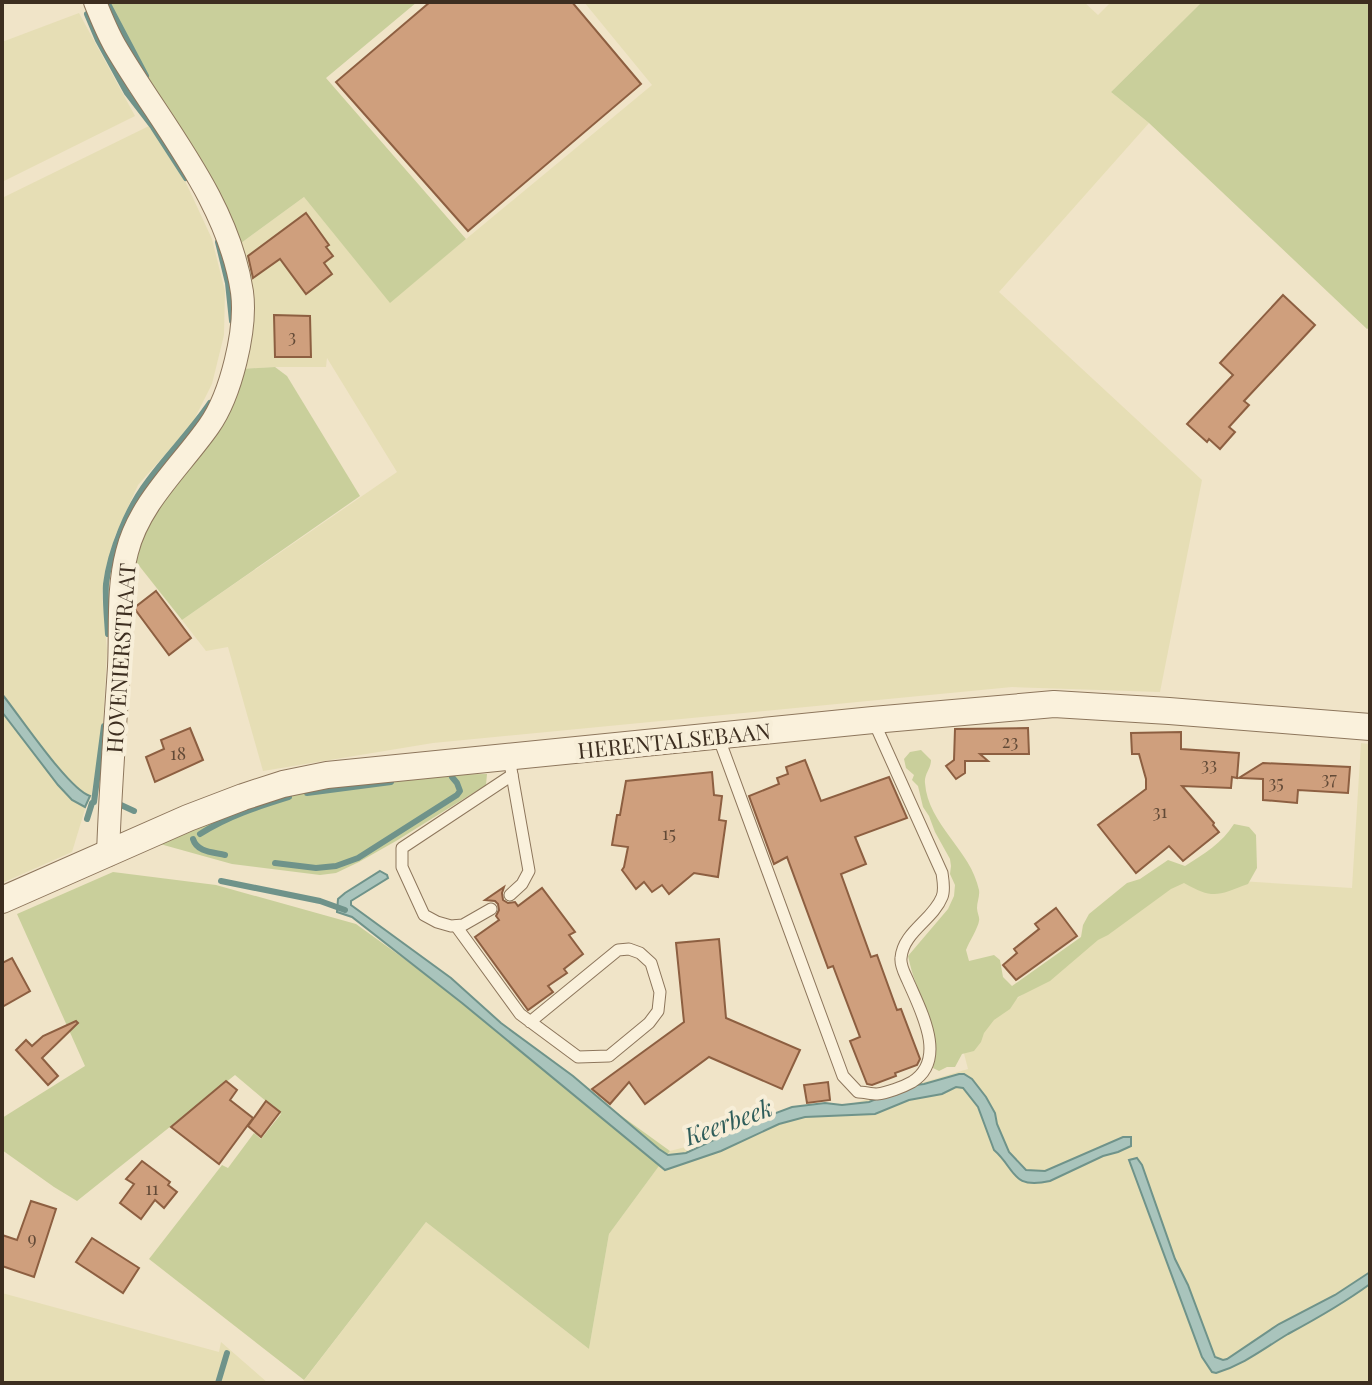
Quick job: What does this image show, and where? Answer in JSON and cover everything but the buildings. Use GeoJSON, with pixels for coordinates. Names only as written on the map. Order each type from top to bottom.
{"type":"FeatureCollection","features":[{"type":"Feature","properties":{"kind":"street","name":"HOVENIERSTRAAT"},"geometry":{"type":"LineString","coordinates":[[95,2],[113,43],[210,197],[227,232],[242,295],[241,334],[233,372],[218,410],[145,511],[127,550],[120,590],[108,855]]}},
{"type":"Feature","properties":{"kind":"street","name":"HERENTALSEBAAN"},"geometry":{"type":"LineString","coordinates":[[2,900],[188,818],[283,784],[327,775],[510,766],[717,735],[1054,704],[1370,727]]}},
{"type":"Feature","properties":{"kind":"lane"},"geometry":{"type":"LineString","coordinates":[[717,735],[843,1076],[858,1092],[876,1094],[909,1084],[925,1073],[931,1054],[925,1022],[900,962],[910,937],[943,895],[943,883],[942,873],[873,720]]}},
{"type":"Feature","properties":{"kind":"lane"},"geometry":{"type":"LineString","coordinates":[[491,909],[456,926],[424,915],[402,867],[402,848],[510,766],[529,871],[522,884],[510,895]]}},
{"type":"Feature","properties":{"kind":"lane"},"geometry":{"type":"LineString","coordinates":[[456,926],[520,1014],[530,1022],[578,1057],[609,1056],[649,1023],[658,1011],[660,992],[651,963],[640,953],[629,949],[618,950],[530,1022]]}},
{"type":"Feature","properties":{"kind":"shaded area"},"geometry":{"type":"Polygon","coordinates":[[[584,2],[1084,2],[1098,15],[1111,2],[1202,2],[1111,92],[1149,123],[999,292],[1202,480],[1160,692],[1012,687],[433,743],[263,771],[228,647],[206,651],[182,620],[397,472],[327,358],[326,367],[241,369],[237,246],[304,197],[390,302],[652,85],[584,2]]]}},
{"type":"Feature","properties":{"kind":"shaded area"},"geometry":{"type":"Polygon","coordinates":[[[79,13],[135,116],[2,182],[2,42],[79,13]]]}},
{"type":"Feature","properties":{"kind":"shaded area"},"geometry":{"type":"Polygon","coordinates":[[[149,126],[186,183],[212,239],[225,291],[224,335],[212,384],[192,424],[138,485],[115,536],[102,595],[107,650],[103,728],[91,797],[72,852],[2,883],[2,198],[149,126]]]}},
{"type":"Feature","properties":{"kind":"shaded area"},"geometry":{"type":"Polygon","coordinates":[[[1361,743],[1370,744],[1370,1383],[302,1383],[426,1222],[589,1349],[609,1234],[670,1151],[851,1104],[968,1069],[961,1042],[1175,877],[1352,888],[1361,743]]]}},
{"type":"Feature","properties":{"kind":"shaded area"},"geometry":{"type":"Polygon","coordinates":[[[2,1293],[219,1352],[221,1342],[268,1383],[2,1383],[2,1293]]]}},
{"type":"Feature","properties":{"kind":"green space"},"geometry":{"type":"Polygon","coordinates":[[[106,2],[417,2],[326,78],[466,239],[390,303],[304,197],[237,246],[106,2]]]}},
{"type":"Feature","properties":{"kind":"green space"},"geometry":{"type":"Polygon","coordinates":[[[1202,2],[1370,2],[1370,327],[1367,329],[1149,123],[1111,92],[1202,2]]]}},
{"type":"Feature","properties":{"kind":"green space"},"geometry":{"type":"Polygon","coordinates":[[[275,367],[287,376],[360,496],[182,620],[133,558],[145,529],[241,369],[275,367]]]}},
{"type":"Feature","properties":{"kind":"green space"},"geometry":{"type":"Polygon","coordinates":[[[921,750],[931,760],[925,780],[928,798],[941,825],[968,862],[979,890],[979,921],[966,950],[969,961],[994,955],[1000,960],[1003,977],[1012,986],[1081,937],[1089,914],[1127,883],[1140,879],[1168,860],[1185,866],[1218,842],[1234,824],[1249,827],[1256,835],[1257,868],[1248,884],[1222,893],[1202,892],[1184,883],[1171,889],[1098,940],[1050,981],[1018,997],[1010,1009],[994,1020],[974,1051],[962,1054],[955,1067],[939,1071],[933,1068],[930,1026],[908,956],[948,909],[955,885],[950,874],[950,859],[923,807],[918,786],[912,780],[914,775],[906,768],[904,759],[910,752],[921,750]]]}},
{"type":"Feature","properties":{"kind":"green space"},"geometry":{"type":"Polygon","coordinates":[[[487,774],[486,785],[396,841],[336,873],[320,875],[232,864],[160,844],[208,820],[313,788],[422,775],[487,774]]]}},
{"type":"Feature","properties":{"kind":"green space"},"geometry":{"type":"Polygon","coordinates":[[[113,872],[216,885],[356,924],[670,1151],[609,1234],[589,1349],[426,1222],[304,1380],[149,1259],[222,1165],[228,1168],[254,1133],[261,1139],[281,1114],[235,1075],[77,1201],[2,1150],[2,1118],[85,1066],[17,914],[113,872]]]}},
{"type":"Feature","properties":{"kind":"water"},"geometry":{"type":"Polygon","coordinates":[[[2,694],[57,767],[90,796],[85,807],[72,800],[58,785],[2,712],[2,694]]]}},
{"type":"Feature","properties":{"kind":"water"},"geometry":{"type":"Polygon","coordinates":[[[380,871],[388,878],[351,901],[351,905],[451,978],[501,1023],[573,1076],[668,1155],[686,1153],[792,1107],[869,1102],[907,1086],[959,1074],[972,1079],[986,1097],[1009,1152],[1026,1170],[1045,1171],[1123,1137],[1131,1137],[1131,1146],[1050,1181],[1028,1183],[1016,1176],[994,1150],[978,1107],[963,1088],[956,1087],[942,1094],[909,1100],[875,1114],[805,1117],[779,1124],[721,1151],[665,1170],[462,1003],[352,917],[337,912],[338,899],[380,871]]]}},
{"type":"Feature","properties":{"kind":"water"},"geometry":{"type":"Polygon","coordinates":[[[1137,1158],[1215,1357],[1227,1359],[1279,1324],[1335,1295],[1370,1272],[1370,1284],[1245,1361],[1212,1372],[1202,1357],[1129,1160],[1137,1158]]]}},
{"type":"Feature","properties":{"kind":"waterway"},"geometry":{"type":"LineString","coordinates":[[107,2],[146,76]]}},
{"type":"Feature","properties":{"kind":"waterway"},"geometry":{"type":"LineString","coordinates":[[87,14],[127,93],[186,178]]}},
{"type":"Feature","properties":{"kind":"waterway"},"geometry":{"type":"LineString","coordinates":[[218,242],[228,283],[232,321]]}},
{"type":"Feature","properties":{"kind":"waterway"},"geometry":{"type":"LineString","coordinates":[[108,634],[106,584],[111,558],[127,516],[148,481],[210,403]]}},
{"type":"Feature","properties":{"kind":"waterway"},"geometry":{"type":"LineString","coordinates":[[94,802],[104,726]]}},
{"type":"Feature","properties":{"kind":"waterway"},"geometry":{"type":"LineString","coordinates":[[275,863],[316,868],[336,866],[358,858],[457,795],[460,791],[452,777]]}},
{"type":"Feature","properties":{"kind":"waterway"},"geometry":{"type":"LineString","coordinates":[[307,793],[391,782]]}},
{"type":"Feature","properties":{"kind":"waterway"},"geometry":{"type":"LineString","coordinates":[[200,834],[232,817],[289,797]]}},
{"type":"Feature","properties":{"kind":"waterway"},"geometry":{"type":"LineString","coordinates":[[87,819],[92,803]]}},
{"type":"Feature","properties":{"kind":"waterway","name":"Keerbeek"},"geometry":{"type":"LineString","coordinates":[[121,805],[134,811]]}},
{"type":"Feature","properties":{"kind":"waterway","name":"Keerbeek"},"geometry":{"type":"LineString","coordinates":[[193,839],[201,849],[225,855]]}},
{"type":"Feature","properties":{"kind":"waterway","name":"Keerbeek"},"geometry":{"type":"LineString","coordinates":[[221,881],[320,901],[345,910]]}},
{"type":"Feature","properties":{"kind":"waterway"},"geometry":{"type":"LineString","coordinates":[[218,1383],[227,1353]]}}]}
